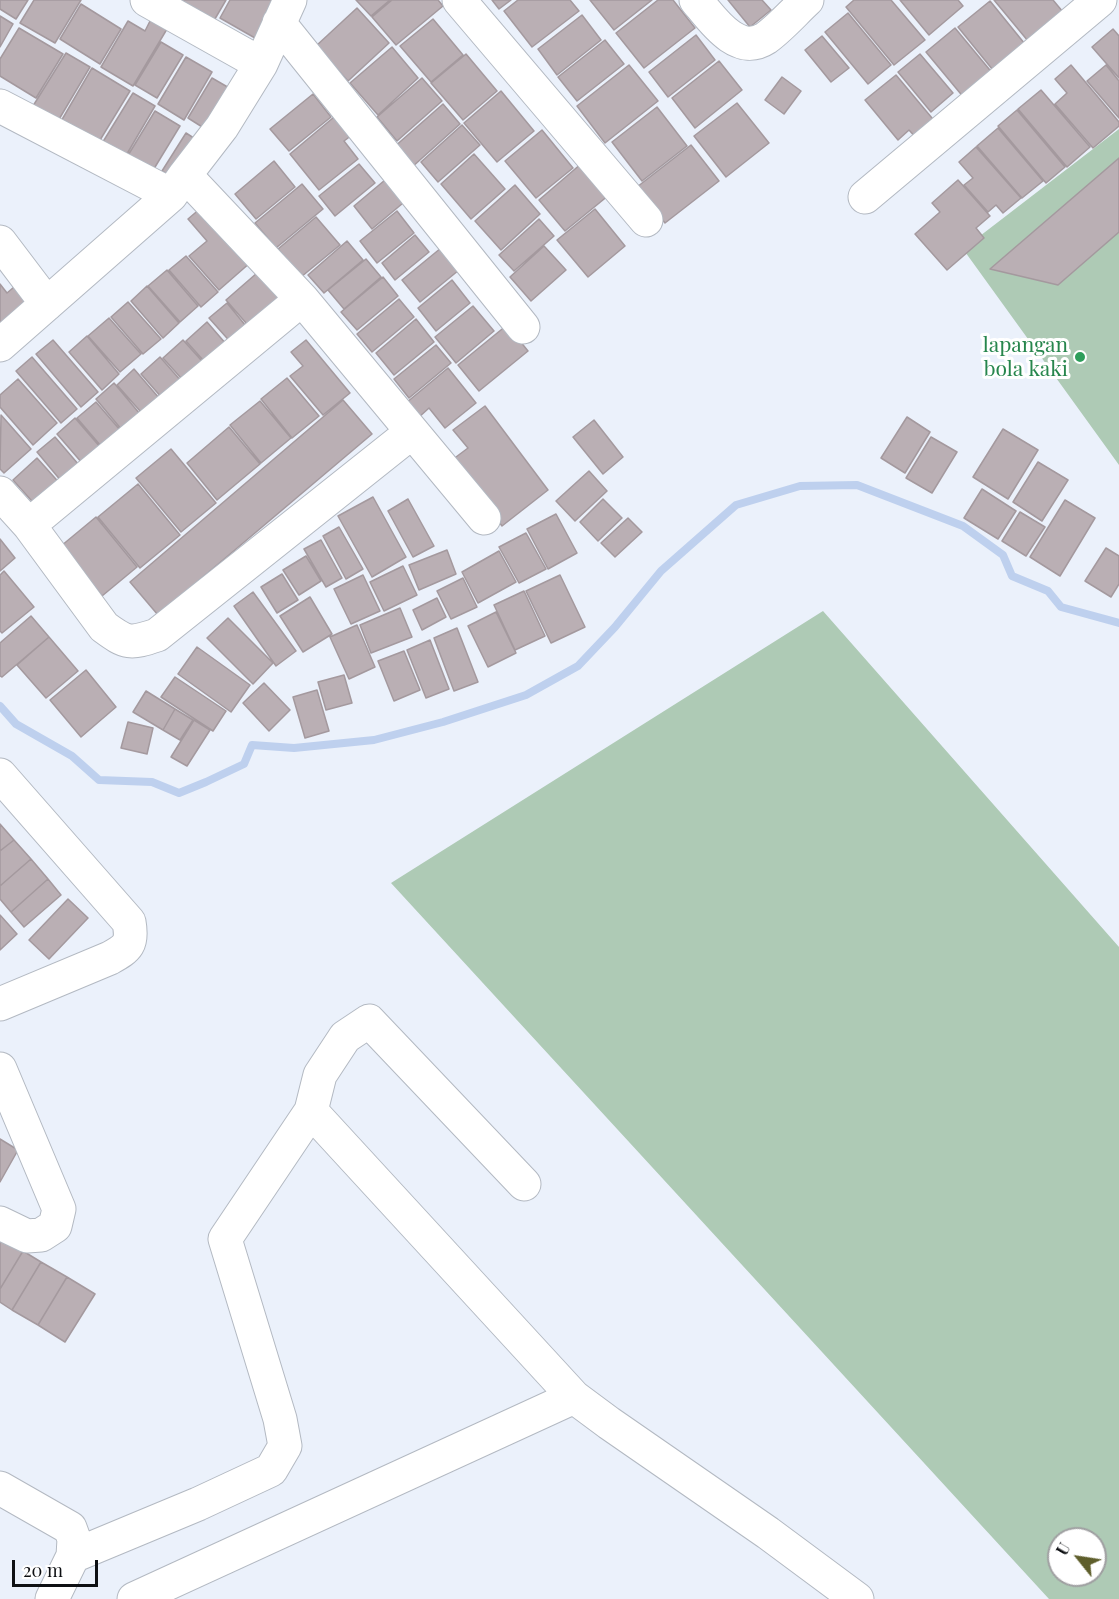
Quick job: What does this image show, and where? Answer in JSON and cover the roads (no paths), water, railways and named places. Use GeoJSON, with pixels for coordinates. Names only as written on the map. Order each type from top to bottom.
{"type":"FeatureCollection","features":[{"type":"Feature","properties":{"kind":"street"},"geometry":{"type":"LineString","coordinates":[[147,0],[261,64]]}},
{"type":"Feature","properties":{"kind":"street"},"geometry":{"type":"LineString","coordinates":[[459,0],[646,220]]}},
{"type":"Feature","properties":{"kind":"street"},"geometry":{"type":"LineString","coordinates":[[696,0],[717,27],[733,39],[747,44],[765,39],[807,0]]}},
{"type":"Feature","properties":{"kind":"street"},"geometry":{"type":"LineString","coordinates":[[865,197],[1100,0]]}},
{"type":"Feature","properties":{"kind":"street"},"geometry":{"type":"LineString","coordinates":[[0,345],[178,185],[222,127],[261,64],[285,11],[523,327]]}},
{"type":"Feature","properties":{"kind":"street"},"geometry":{"type":"LineString","coordinates":[[0,106],[178,185],[302,299],[484,518]]}},
{"type":"Feature","properties":{"kind":"street"},"geometry":{"type":"LineString","coordinates":[[0,242],[47,304]]}},
{"type":"Feature","properties":{"kind":"street"},"geometry":{"type":"LineString","coordinates":[[29,525],[302,299]]}},
{"type":"Feature","properties":{"kind":"street"},"geometry":{"type":"LineString","coordinates":[[0,493],[29,525],[104,627],[120,639],[137,642],[157,635],[412,432]]}},
{"type":"Feature","properties":{"kind":"street"},"geometry":{"type":"LineString","coordinates":[[0,775],[129,922],[131,936],[126,950],[0,1004]]}},
{"type":"Feature","properties":{"kind":"street"},"geometry":{"type":"LineString","coordinates":[[73,1556],[198,1504],[271,1470],[285,1446],[280,1419],[225,1239],[311,1111],[320,1075],[345,1036],[369,1021],[524,1184]]}},
{"type":"Feature","properties":{"kind":"street"},"geometry":{"type":"LineString","coordinates":[[0,1069],[60,1209],[55,1226],[41,1235],[27,1236],[0,1223]]}},
{"type":"Feature","properties":{"kind":"street"},"geometry":{"type":"LineString","coordinates":[[311,1111],[574,1397],[768,1533],[857,1599]]}},
{"type":"Feature","properties":{"kind":"street"},"geometry":{"type":"LineString","coordinates":[[134,1599],[574,1397]]}},
{"type":"Feature","properties":{"kind":"street"},"geometry":{"type":"LineString","coordinates":[[0,1488],[70,1528],[75,1539],[73,1556],[52,1599]]}},
{"type":"Feature","properties":{"kind":"waterway"},"geometry":{"type":"LineString","coordinates":[[0,706],[16,724],[72,756],[99,780],[152,782],[179,793],[244,764],[252,745],[294,748],[374,740],[443,722],[526,695],[578,666],[615,627],[661,571],[736,505],[800,486],[857,485],[963,526],[1003,555],[1012,576],[1048,591],[1061,607],[1119,623]]}},
{"type":"Feature","properties":{"kind":"place","name":"lapangan bola kaki"},"geometry":{"type":"Point","coordinates":[1080,357]}}]}
